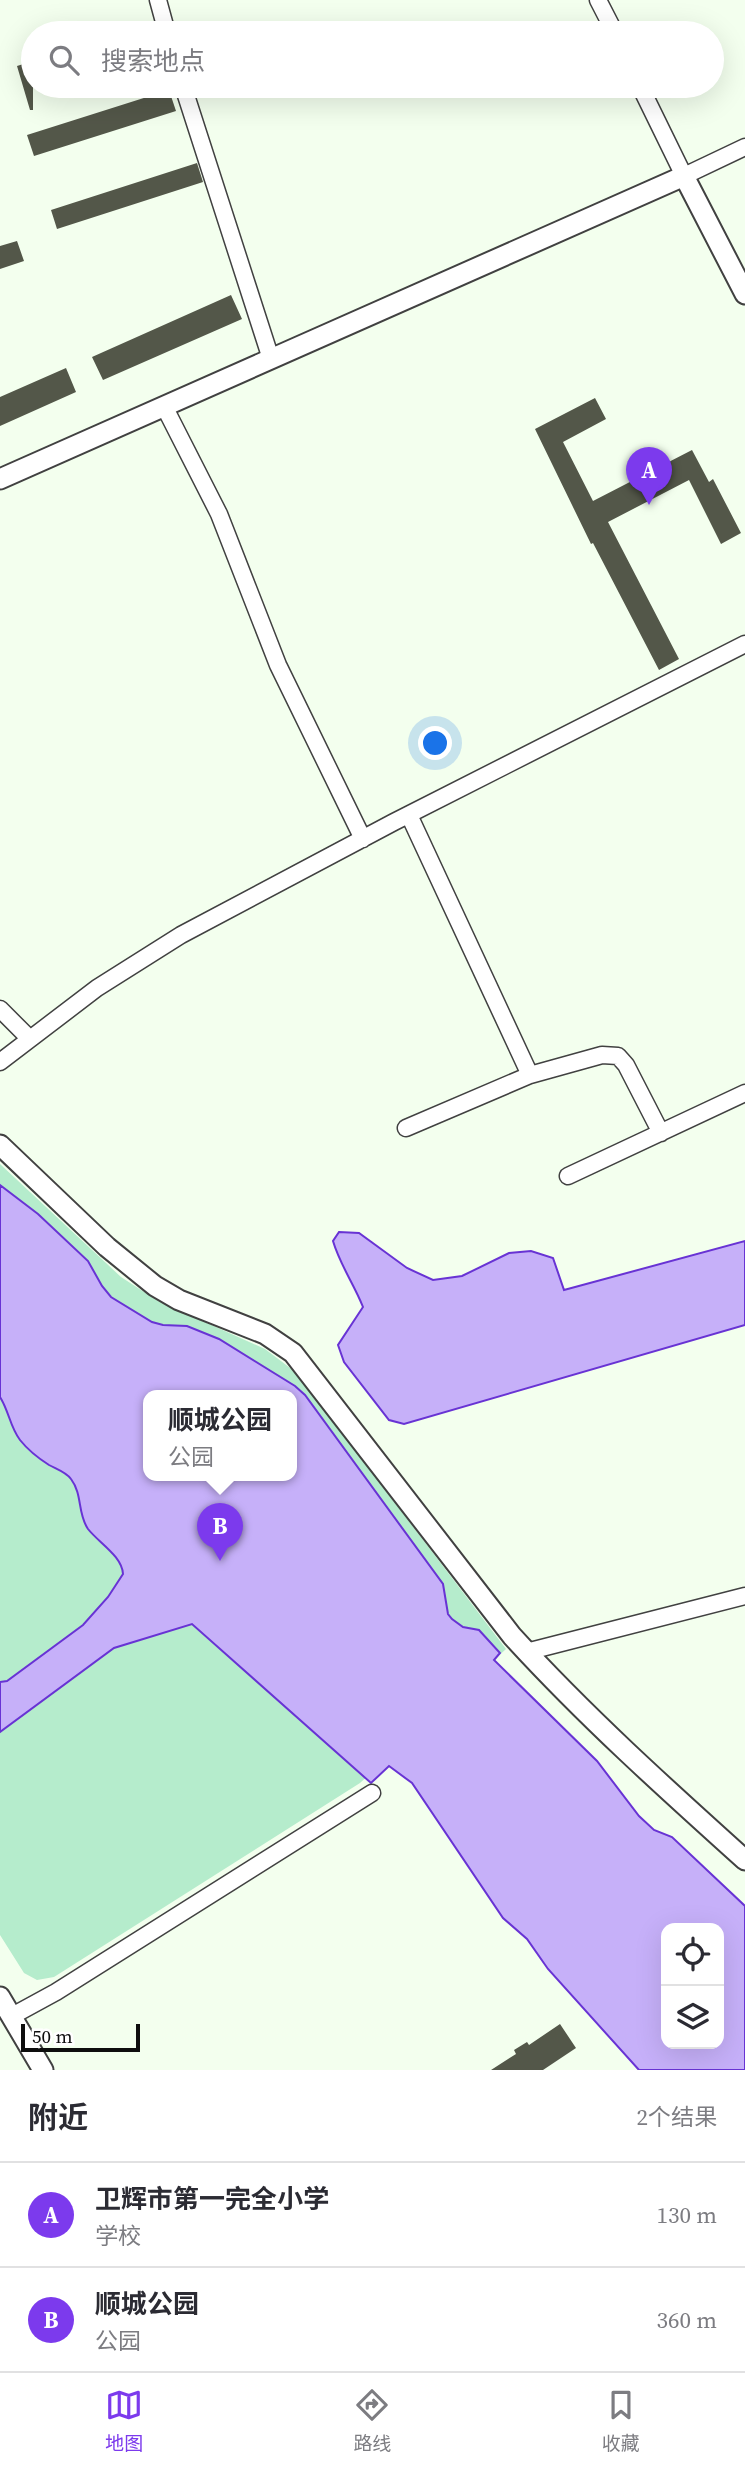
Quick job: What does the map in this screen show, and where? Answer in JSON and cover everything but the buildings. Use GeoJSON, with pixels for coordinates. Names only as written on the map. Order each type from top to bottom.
{"type":"FeatureCollection","features":[{"type":"Feature","properties":{"kind":"street"},"geometry":{"type":"LineString","coordinates":[[158,0],[164,21]]}},
{"type":"Feature","properties":{"kind":"street"},"geometry":{"type":"LineString","coordinates":[[598,0],[609,21]]}},
{"type":"Feature","properties":{"kind":"street"},"geometry":{"type":"LineString","coordinates":[[187,98],[271,359]]}},
{"type":"Feature","properties":{"kind":"street"},"geometry":{"type":"LineString","coordinates":[[646,98],[745,294]]}},
{"type":"Feature","properties":{"kind":"street"},"geometry":{"type":"LineString","coordinates":[[0,479],[745,147]]}},
{"type":"Feature","properties":{"kind":"street"},"geometry":{"type":"LineString","coordinates":[[164,406],[219,514],[278,665],[363,839]]}},
{"type":"Feature","properties":{"kind":"street"},"geometry":{"type":"LineString","coordinates":[[0,1062],[97,988],[181,935],[745,643]]}},
{"type":"Feature","properties":{"kind":"street"},"geometry":{"type":"LineString","coordinates":[[410,815],[530,1075]]}},
{"type":"Feature","properties":{"kind":"street"},"geometry":{"type":"LineString","coordinates":[[0,1009],[29,1038]]}},
{"type":"Feature","properties":{"kind":"street"},"geometry":{"type":"LineString","coordinates":[[406,1128],[530,1075],[602,1055],[618,1056],[626,1065],[661,1133]]}},
{"type":"Feature","properties":{"kind":"street"},"geometry":{"type":"LineString","coordinates":[[568,1176],[745,1093]]}},
{"type":"Feature","properties":{"kind":"street"},"geometry":{"type":"LineString","coordinates":[[0,1145],[107,1247],[155,1286],[179,1300],[265,1334],[293,1353],[485,1604],[526,1652],[644,1770],[745,1860]]}},
{"type":"Feature","properties":{"kind":"street"},"geometry":{"type":"LineString","coordinates":[[526,1652],[745,1596]]}},
{"type":"Feature","properties":{"kind":"street"},"geometry":{"type":"LineString","coordinates":[[12,2017],[372,1793]]}},
{"type":"Feature","properties":{"kind":"street"},"geometry":{"type":"LineString","coordinates":[[0,1997],[43,2070]]}},
{"type":"Feature","properties":{"kind":"green space"},"geometry":{"type":"Polygon","coordinates":[[[0,1164],[121,1277],[158,1301],[265,1349],[306,1380],[373,1474],[506,1649],[360,1783],[54,1977],[37,1980],[24,1973],[0,1935],[0,1164]]]}},
{"type":"Feature","properties":{"kind":"shaded area"},"geometry":{"type":"Polygon","coordinates":[[[0,1185],[38,1214],[88,1261],[111,1297],[152,1322],[187,1326],[219,1339],[305,1395],[443,1584],[448,1614],[452,1619],[463,1627],[479,1630],[500,1653],[494,1660],[597,1761],[639,1816],[654,1830],[672,1837],[745,1906],[745,2070],[639,2070],[548,1969],[527,1939],[503,1918],[412,1783],[389,1766],[371,1783],[192,1624],[114,1648],[0,1732],[0,1682],[7,1681],[83,1625],[108,1597],[123,1574],[119,1561],[88,1529],[71,1479],[41,1460],[23,1444],[0,1397],[0,1185]]]}},
{"type":"Feature","properties":{"kind":"shaded area"},"geometry":{"type":"Polygon","coordinates":[[[339,1232],[359,1233],[407,1268],[433,1280],[462,1276],[509,1253],[531,1251],[553,1258],[564,1290],[745,1241],[745,1325],[404,1424],[389,1420],[344,1362],[338,1345],[363,1307],[333,1241],[339,1232]]]}},
{"type":"Feature","properties":{"kind":"place","name":"卫辉市第一完全小学"},"geometry":{"type":"Point","coordinates":[649,505]}},
{"type":"Feature","properties":{"kind":"place","name":"顺城公园"},"geometry":{"type":"Point","coordinates":[220,1561]}}]}
